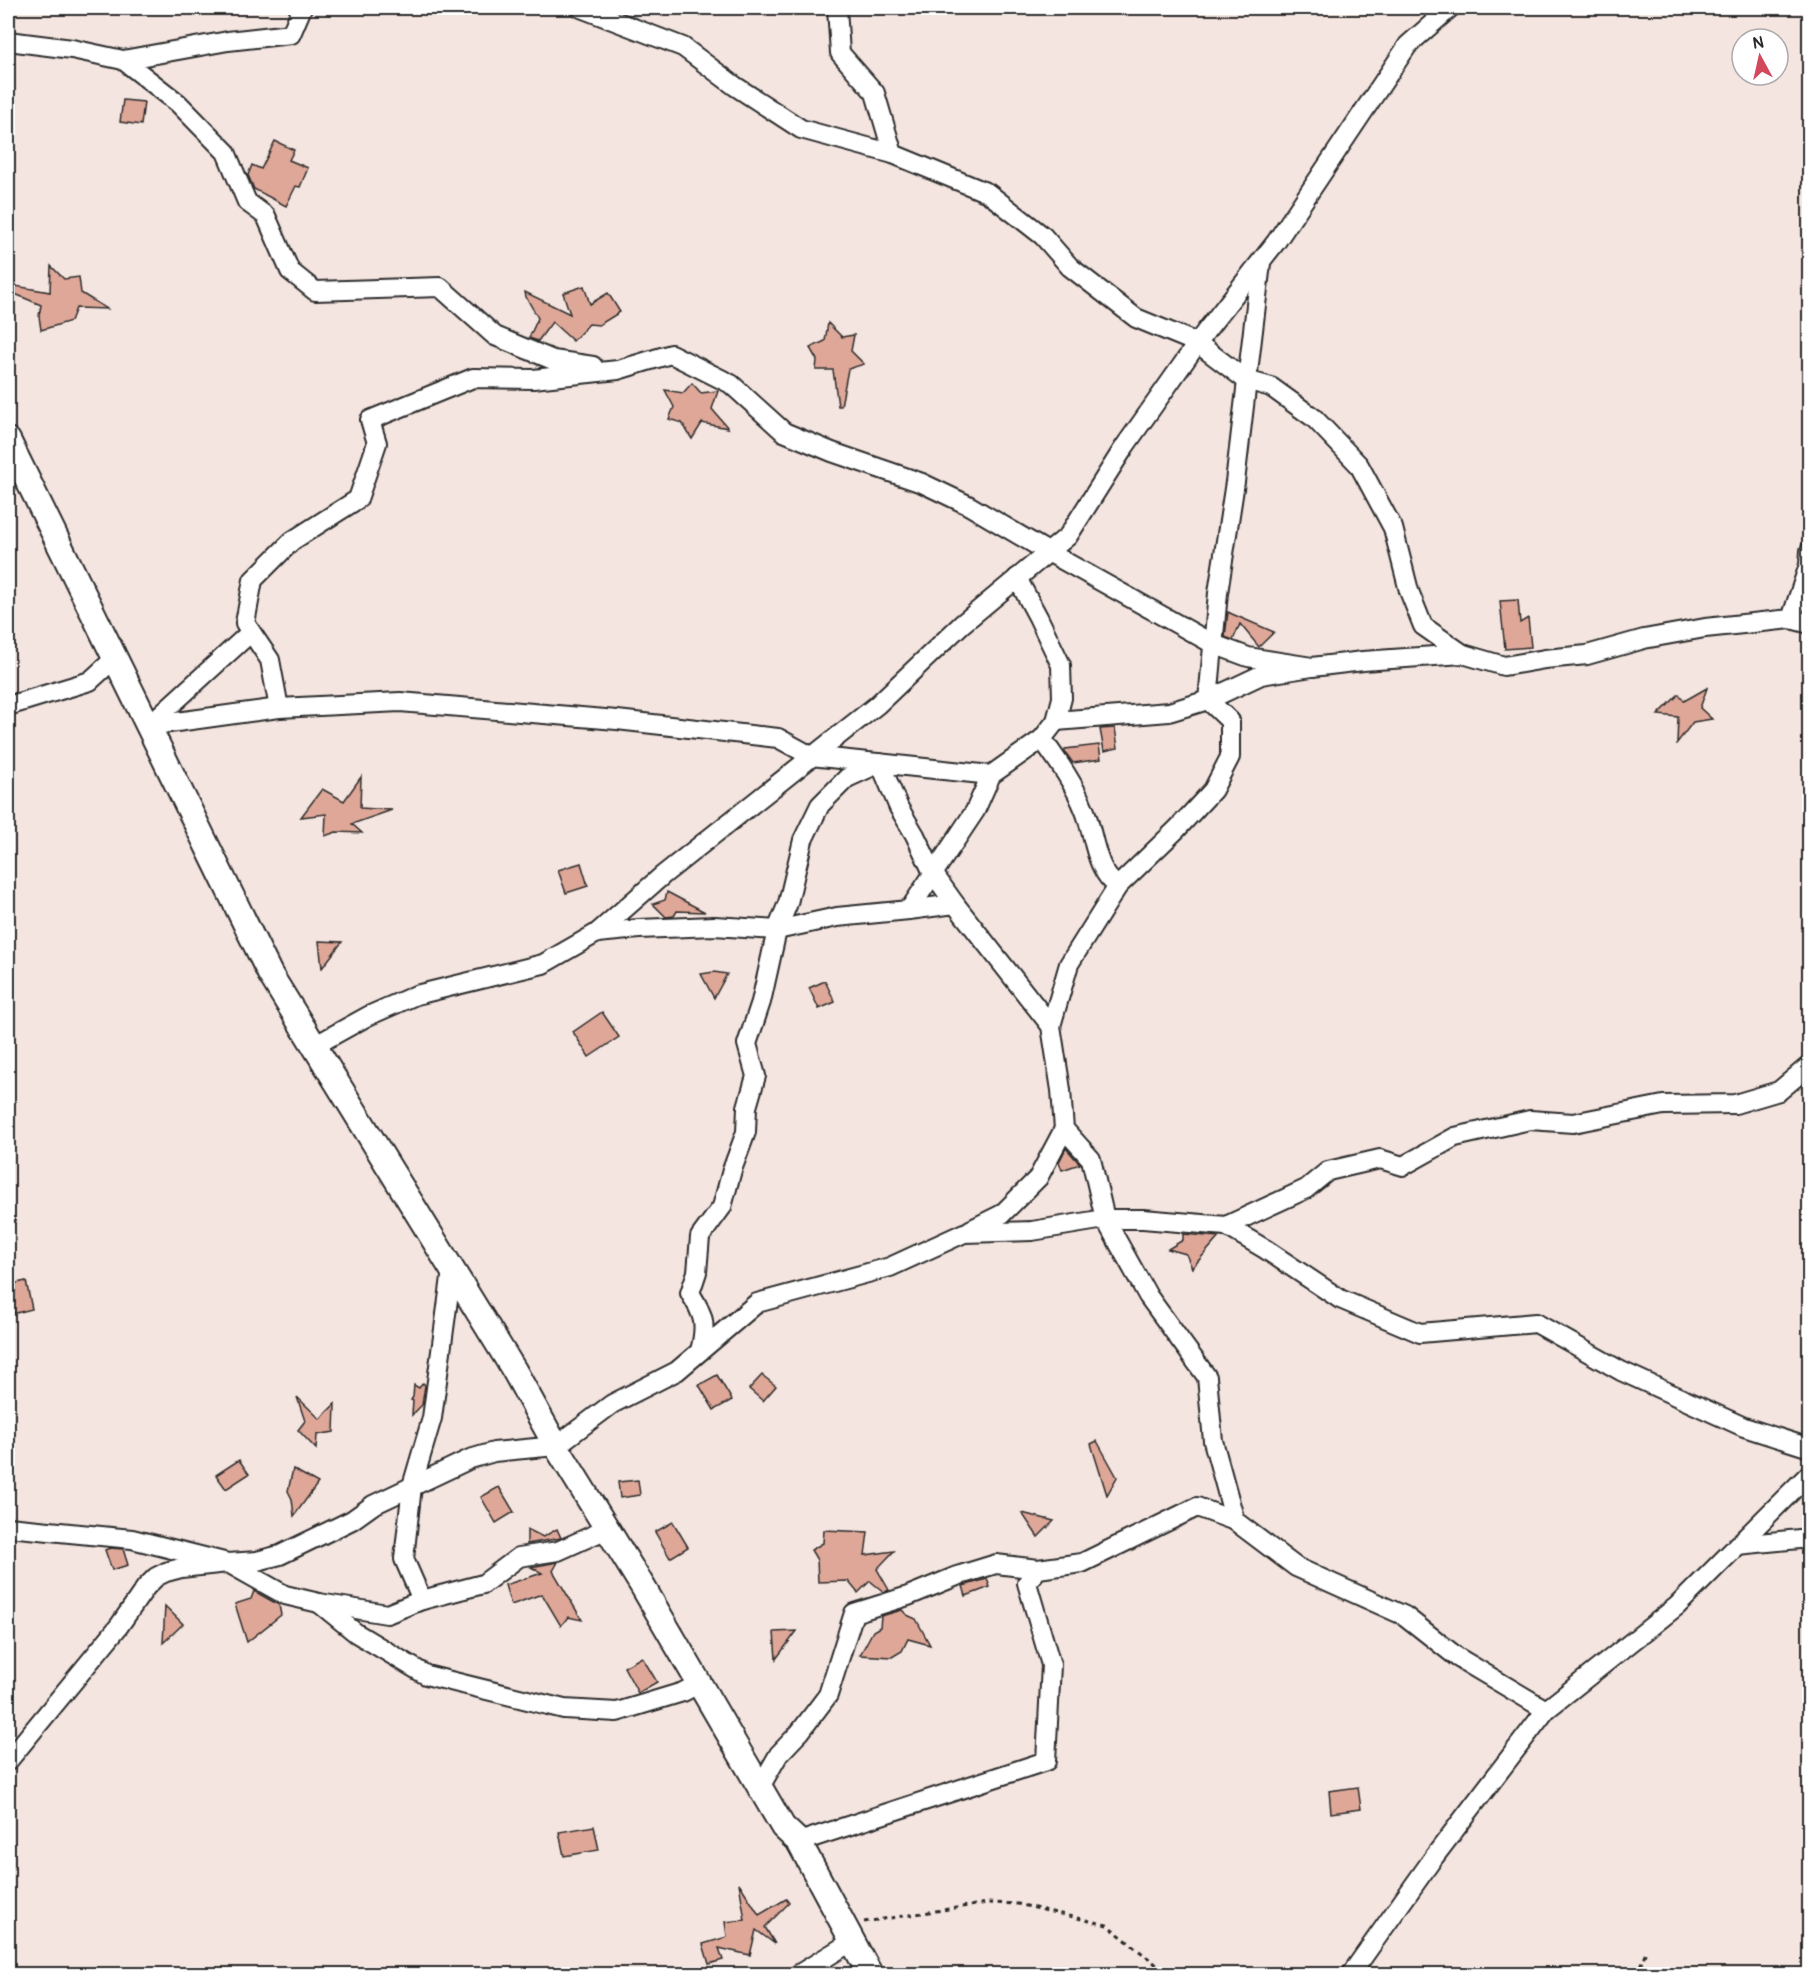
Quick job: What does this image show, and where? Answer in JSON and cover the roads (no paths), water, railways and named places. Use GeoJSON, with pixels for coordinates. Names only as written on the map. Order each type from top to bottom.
{"type":"FeatureCollection","features":[{"type":"Feature","properties":{"kind":"main road"},"geometry":{"type":"LineString","coordinates":[[8,440],[270,974],[514,1370],[556,1446],[700,1683],[783,1827],[799,1842],[870,1974]]}},
{"type":"Feature","properties":{"kind":"street"},"geometry":{"type":"LineString","coordinates":[[8,41],[72,49],[123,60],[228,40],[291,34],[303,8]]}},
{"type":"Feature","properties":{"kind":"street"},"geometry":{"type":"LineString","coordinates":[[581,8],[683,47],[735,86],[801,129],[893,154],[988,193],[1043,236],[1070,267],[1136,318],[1197,343],[1246,380],[1271,387],[1314,418],[1359,465],[1393,528],[1409,591],[1424,626],[1463,654],[1504,666],[1545,658],[1587,655],[1644,639],[1705,628],[1791,619],[1809,624]]}},
{"type":"Feature","properties":{"kind":"street"},"geometry":{"type":"LineString","coordinates":[[837,8],[840,53],[875,93],[893,154]]}},
{"type":"Feature","properties":{"kind":"street"},"geometry":{"type":"LineString","coordinates":[[314,1046],[368,1016],[416,994],[543,964],[597,933],[663,875],[878,705],[962,624],[1068,536],[1125,446],[1197,343],[1276,242],[1408,45],[1450,8]]}},
{"type":"Feature","properties":{"kind":"street"},"geometry":{"type":"LineString","coordinates":[[123,60],[178,103],[226,152],[247,202],[266,216],[290,271],[315,291],[440,287],[495,336],[553,360],[618,370]]}},
{"type":"Feature","properties":{"kind":"street"},"geometry":{"type":"LineString","coordinates":[[1208,700],[1218,593],[1235,482],[1261,261]]}},
{"type":"Feature","properties":{"kind":"street"},"geometry":{"type":"LineString","coordinates":[[279,708],[270,660],[245,623],[253,580],[292,542],[358,499],[377,443],[370,420],[473,378],[532,379],[618,370],[671,354],[731,384],[784,432],[832,453],[922,483],[968,505],[1213,644],[1248,657],[1312,667]]}},
{"type":"Feature","properties":{"kind":"street"},"geometry":{"type":"LineString","coordinates":[[1791,619],[1809,565],[1809,551]]}},
{"type":"Feature","properties":{"kind":"street"},"geometry":{"type":"LineString","coordinates":[[909,910],[975,811],[992,775],[1042,739],[1056,721],[1062,698],[1061,665],[1017,578]]}},
{"type":"Feature","properties":{"kind":"street"},"geometry":{"type":"LineString","coordinates":[[148,726],[251,632]]}},
{"type":"Feature","properties":{"kind":"street"},"geometry":{"type":"LineString","coordinates":[[1056,721],[1169,712],[1208,700],[1261,675],[1363,661],[1463,654]]}},
{"type":"Feature","properties":{"kind":"street"},"geometry":{"type":"LineString","coordinates":[[8,706],[90,681],[115,658]]}},
{"type":"Feature","properties":{"kind":"street"},"geometry":{"type":"LineString","coordinates":[[8,1761],[156,1577],[181,1568],[257,1561],[280,1555],[352,1520],[373,1505],[470,1459],[484,1455],[556,1446],[612,1404],[677,1371],[757,1303],[890,1267],[1002,1214],[1038,1178],[1064,1129],[1061,1090],[1051,1026],[1069,964],[1118,886],[1214,790],[1230,757],[1230,722],[1208,700]]}},
{"type":"Feature","properties":{"kind":"street"},"geometry":{"type":"LineString","coordinates":[[148,726],[279,708],[400,702],[617,720],[778,738],[811,756],[992,775]]}},
{"type":"Feature","properties":{"kind":"street"},"geometry":{"type":"LineString","coordinates":[[1042,739],[1067,777],[1085,811],[1098,858],[1113,883],[1118,886]]}},
{"type":"Feature","properties":{"kind":"street"},"geometry":{"type":"LineString","coordinates":[[880,763],[899,808],[933,873],[1051,1026]]}},
{"type":"Feature","properties":{"kind":"street"},"geometry":{"type":"LineString","coordinates":[[700,1351],[704,1337],[703,1314],[690,1293],[697,1272],[700,1237],[722,1207],[746,1132],[747,1107],[756,1076],[747,1044],[761,1002],[777,930],[788,903],[803,840],[820,805],[847,778],[880,763]]}},
{"type":"Feature","properties":{"kind":"street"},"geometry":{"type":"LineString","coordinates":[[597,933],[714,926],[777,930],[837,917],[955,904]]}},
{"type":"Feature","properties":{"kind":"street"},"geometry":{"type":"LineString","coordinates":[[1226,1226],[1306,1189],[1328,1171],[1380,1159],[1402,1166],[1455,1137],[1530,1120],[1573,1123],[1663,1105],[1735,1104],[1779,1091],[1809,1065]]}},
{"type":"Feature","properties":{"kind":"street"},"geometry":{"type":"LineString","coordinates":[[1064,1129],[1091,1159],[1105,1220],[1148,1296],[1207,1377],[1213,1441],[1235,1521]]}},
{"type":"Feature","properties":{"kind":"street"},"geometry":{"type":"LineString","coordinates":[[964,1233],[1032,1231],[1105,1220],[1143,1219],[1226,1226],[1340,1299],[1420,1333],[1536,1323],[1620,1371],[1744,1427],[1809,1448]]}},
{"type":"Feature","properties":{"kind":"street"},"geometry":{"type":"LineString","coordinates":[[422,1600],[404,1559],[412,1486],[432,1418],[452,1270]]}},
{"type":"Feature","properties":{"kind":"street"},"geometry":{"type":"LineString","coordinates":[[1351,1974],[1434,1857],[1546,1710],[1677,1606],[1809,1473]]}},
{"type":"Feature","properties":{"kind":"street"},"geometry":{"type":"LineString","coordinates":[[760,1787],[779,1754],[800,1732],[828,1695],[854,1613],[909,1596],[957,1576],[996,1564],[1038,1569],[1082,1563],[1197,1507],[1235,1521],[1296,1567],[1405,1616],[1457,1658],[1546,1710]]}},
{"type":"Feature","properties":{"kind":"street"},"geometry":{"type":"LineString","coordinates":[[8,1527],[132,1539],[228,1563],[285,1595],[387,1614],[422,1600],[483,1584],[519,1557],[558,1551],[607,1529]]}},
{"type":"Feature","properties":{"kind":"street"},"geometry":{"type":"LineString","coordinates":[[1737,1545],[1809,1538]]}},
{"type":"Feature","properties":{"kind":"street"},"geometry":{"type":"LineString","coordinates":[[799,1842],[1046,1761],[1051,1665],[1027,1583],[1038,1569]]}},
{"type":"Feature","properties":{"kind":"street"},"geometry":{"type":"LineString","coordinates":[[319,1603],[356,1633],[426,1675],[564,1709],[617,1712],[683,1692],[700,1683]]}},
{"type":"Feature","properties":{"kind":"street"},"geometry":{"type":"LineString","coordinates":[[799,1974],[847,1934]]}}]}
